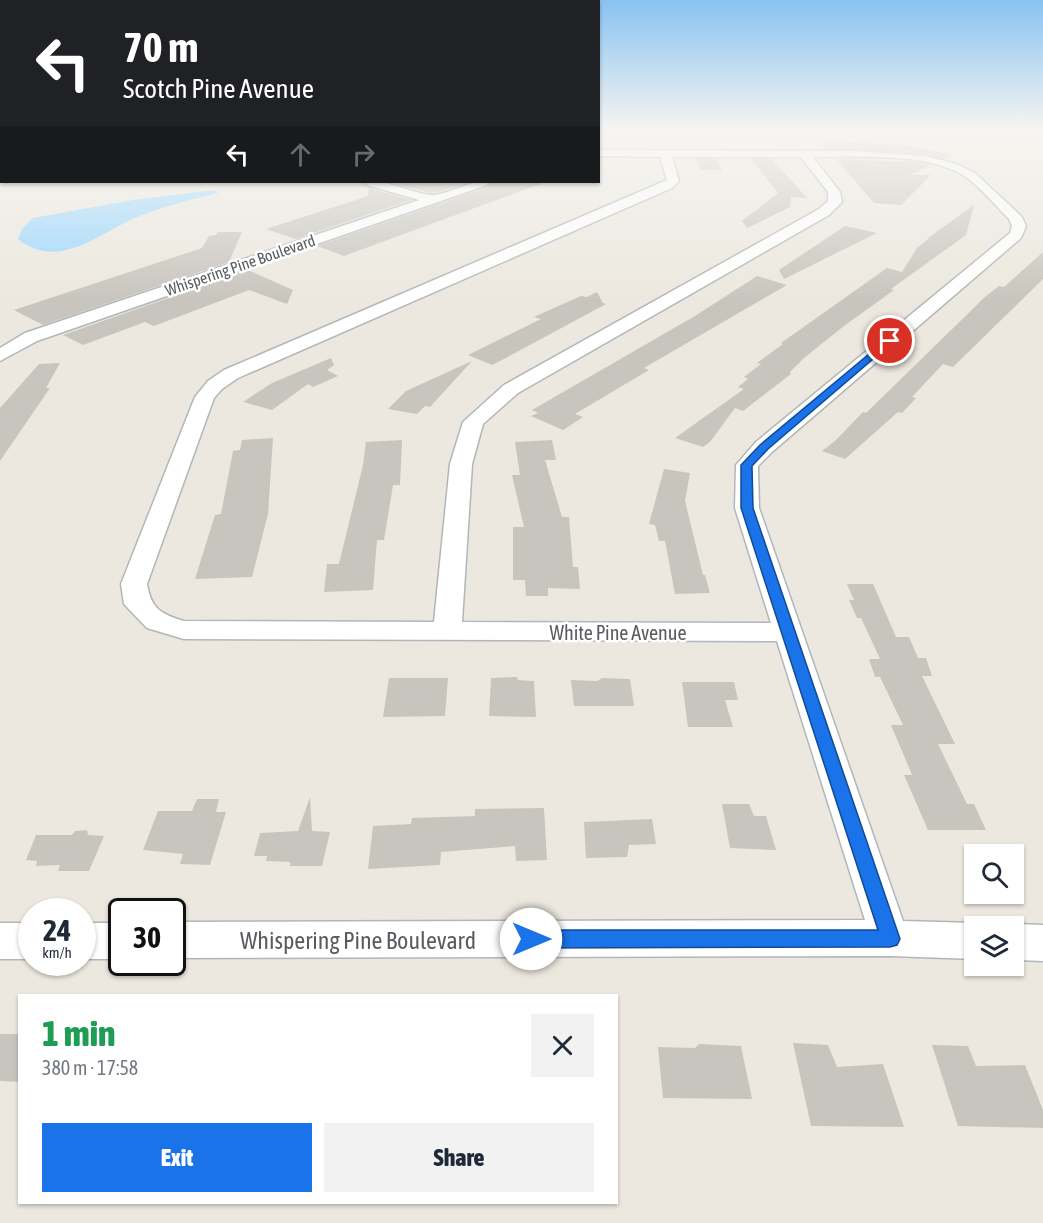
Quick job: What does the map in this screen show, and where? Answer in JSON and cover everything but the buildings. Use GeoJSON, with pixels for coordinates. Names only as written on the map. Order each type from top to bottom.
{"type":"FeatureCollection","features":[{"type":"Feature","properties":{"kind":"street"},"geometry":{"type":"LineString","coordinates":[[388,187],[431,199]]}},
{"type":"Feature","properties":{"kind":"street","name":"Whispering Pine Boulevard"},"geometry":{"type":"LineString","coordinates":[[0,356],[31,338],[467,187]]}},
{"type":"Feature","properties":{"kind":"street","name":"White Pine Avenue"},"geometry":{"type":"LineString","coordinates":[[663,187],[231,374],[215,385],[204,397],[134,584],[137,604],[157,622],[184,630],[788,632]]}},
{"type":"Feature","properties":{"kind":"street"},"geometry":{"type":"LineString","coordinates":[[447,632],[461,464],[473,422],[511,389],[824,212],[835,202],[834,192],[830,187]]}},
{"type":"Feature","properties":{"kind":"street"},"geometry":{"type":"LineString","coordinates":[[890,939],[747,508],[747,465],[764,447],[1016,235],[1019,226],[1015,218],[983,187]]}},
{"type":"Feature","properties":{"kind":"street","name":"Whispering Pine Boulevard"},"geometry":{"type":"LineString","coordinates":[[186,940],[964,941]]}},
{"type":"Feature","properties":{"kind":"street"},"geometry":{"type":"LineString","coordinates":[[0,941],[18,941]]}},
{"type":"Feature","properties":{"kind":"street"},"geometry":{"type":"LineString","coordinates":[[1024,942],[1043,943]]}},
{"type":"Feature","properties":{"kind":"water"},"geometry":{"type":"Polygon","coordinates":[[[214,190],[218,193],[142,215],[81,245],[65,250],[49,252],[34,248],[18,239],[22,229],[33,218],[133,200],[214,190]]]}},
{"type":"Feature","properties":{"kind":"route"},"geometry":{"type":"LineString","coordinates":[[531,939],[890,939],[747,508],[747,465],[764,447],[890,341]]}}]}
